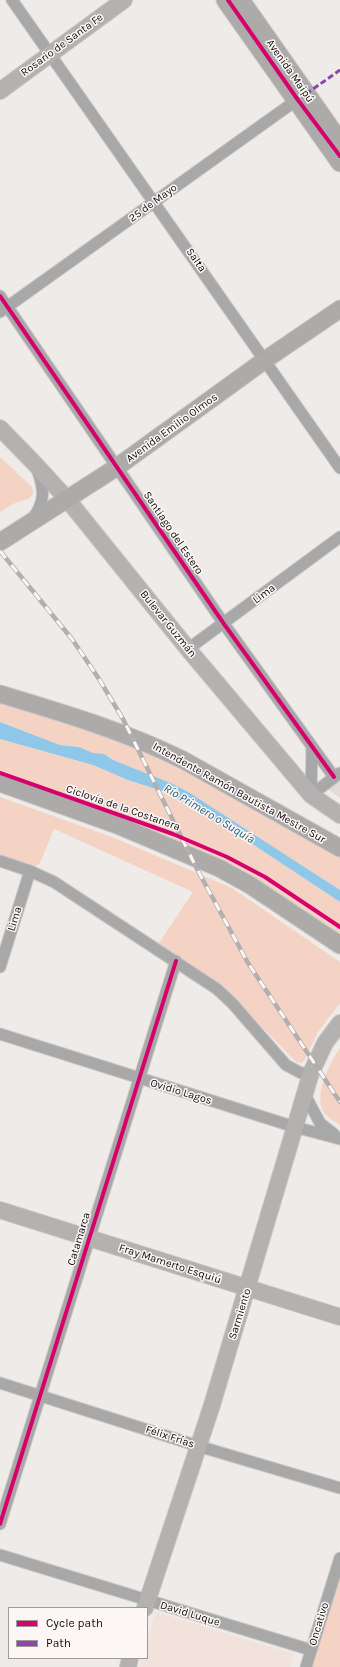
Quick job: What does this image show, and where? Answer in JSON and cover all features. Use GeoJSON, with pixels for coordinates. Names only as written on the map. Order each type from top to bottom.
{"type":"FeatureCollection","features":[{"type":"Feature","properties":{"kind":"main road","name":"Rosario de Santa Fe"},"geometry":{"type":"LineString","coordinates":[[0,91],[124,0]]}},
{"type":"Feature","properties":{"kind":"main road","name":"Avenida Maipú"},"geometry":{"type":"LineString","coordinates":[[225,0],[301,98],[340,141]]}},
{"type":"Feature","properties":{"kind":"main road","name":"Avenida Maipú"},"geometry":{"type":"LineString","coordinates":[[241,0],[340,163]]}},
{"type":"Feature","properties":{"kind":"main road","name":"Avenida Emilio Olmos"},"geometry":{"type":"LineString","coordinates":[[0,542],[117,467],[265,360],[340,309]]}},
{"type":"Feature","properties":{"kind":"main road","name":"Bulevar Guzmán"},"geometry":{"type":"LineString","coordinates":[[0,428],[66,499],[188,649],[311,795],[340,816]]}},
{"type":"Feature","properties":{"kind":"main road","name":"Intendente Ramón Bautista Mestre Sur"},"geometry":{"type":"LineString","coordinates":[[0,694],[108,727],[157,747],[340,848]]}},
{"type":"Feature","properties":{"kind":"main road"},"geometry":{"type":"LineString","coordinates":[[0,783],[117,825],[219,868],[250,885],[340,945]]}},
{"type":"Feature","properties":{"kind":"main road","name":"Sarmiento"},"geometry":{"type":"LineString","coordinates":[[146,1604],[198,1446],[247,1289],[311,1073],[325,1043],[340,1023]]}},
{"type":"Feature","properties":{"kind":"main road","name":"Fray Mamerto Esquiú"},"geometry":{"type":"LineString","coordinates":[[0,1210],[247,1289],[340,1317]]}},
{"type":"Feature","properties":{"kind":"street","name":"Salta"},"geometry":{"type":"LineString","coordinates":[[12,0],[340,468]]}},
{"type":"Feature","properties":{"kind":"street","name":"25 de Mayo"},"geometry":{"type":"LineString","coordinates":[[4,309],[301,98]]}},
{"type":"Feature","properties":{"kind":"street","name":"Santiago del Estero"},"geometry":{"type":"LineString","coordinates":[[0,296],[4,309],[117,467],[224,624],[312,747],[337,775]]}},
{"type":"Feature","properties":{"kind":"street"},"geometry":{"type":"LineString","coordinates":[[30,522],[40,508],[43,495],[42,484],[35,464]]}},
{"type":"Feature","properties":{"kind":"street","name":"Lima"},"geometry":{"type":"LineString","coordinates":[[188,649],[340,538]]}},
{"type":"Feature","properties":{"kind":"street"},"geometry":{"type":"LineString","coordinates":[[311,795],[312,747]]}},
{"type":"Feature","properties":{"kind":"street"},"geometry":{"type":"LineString","coordinates":[[311,795],[337,775]]}},
{"type":"Feature","properties":{"kind":"street"},"geometry":{"type":"LineString","coordinates":[[0,861],[30,871],[54,882],[176,961],[217,989],[232,1003],[286,1065],[301,1073],[311,1073]]}},
{"type":"Feature","properties":{"kind":"street","name":"Lima"},"geometry":{"type":"LineString","coordinates":[[0,967],[30,871]]}},
{"type":"Feature","properties":{"kind":"street","name":"Catamarca"},"geometry":{"type":"LineString","coordinates":[[0,1524],[176,961]]}},
{"type":"Feature","properties":{"kind":"street","name":"Ovidio Lagos"},"geometry":{"type":"LineString","coordinates":[[0,1034],[295,1127],[340,1138]]}},
{"type":"Feature","properties":{"kind":"street","name":"Ovidio Lagos"},"geometry":{"type":"LineString","coordinates":[[305,1095],[320,1123],[340,1138]]}},
{"type":"Feature","properties":{"kind":"street","name":"Félix Frías"},"geometry":{"type":"LineString","coordinates":[[0,1383],[198,1446],[340,1488]]}},
{"type":"Feature","properties":{"kind":"street","name":"David Luque"},"geometry":{"type":"LineString","coordinates":[[0,1555],[146,1604],[311,1650]]}},
{"type":"Feature","properties":{"kind":"street","name":"Oncativo"},"geometry":{"type":"LineString","coordinates":[[306,1667],[340,1558]]}},
{"type":"Feature","properties":{"kind":"shaded area"},"geometry":{"type":"Polygon","coordinates":[[[0,457],[32,487],[33,493],[30,498],[15,503],[0,512],[0,457]]]}},
{"type":"Feature","properties":{"kind":"shaded area"},"geometry":{"type":"Polygon","coordinates":[[[0,694],[108,727],[340,848],[340,890],[190,793],[173,784],[113,760],[104,754],[93,753],[79,747],[60,745],[0,722],[0,694]]]}},
{"type":"Feature","properties":{"kind":"shaded area"},"geometry":{"type":"Polygon","coordinates":[[[0,739],[93,765],[128,780],[168,793],[210,816],[340,902],[340,945],[250,885],[0,783],[0,739]]]}},
{"type":"Feature","properties":{"kind":"shaded area"},"geometry":{"type":"Polygon","coordinates":[[[340,780],[340,798],[328,789],[340,780]]]}},
{"type":"Feature","properties":{"kind":"shaded area"},"geometry":{"type":"Polygon","coordinates":[[[0,797],[112,837],[232,888],[340,962],[340,1003],[318,1032],[304,1061],[301,1063],[296,1062],[235,999],[159,943],[193,892],[54,829],[40,863],[30,871],[0,861],[0,797]]]}},
{"type":"Feature","properties":{"kind":"shaded area"},"geometry":{"type":"Polygon","coordinates":[[[340,1048],[340,1125],[323,1111],[320,1096],[324,1078],[340,1048]]]}},
{"type":"Feature","properties":{"kind":"shaded area"},"geometry":{"type":"Polygon","coordinates":[[[340,1569],[340,1667],[309,1667],[340,1569]]]}},
{"type":"Feature","properties":{"kind":"shaded area"},"geometry":{"type":"Polygon","coordinates":[[[156,1612],[294,1654],[290,1667],[139,1667],[142,1659],[148,1659],[148,1639],[156,1612]]]}},
{"type":"Feature","properties":{"kind":"water","name":"Río Primero o Suquía"},"geometry":{"type":"Polygon","coordinates":[[[0,722],[60,745],[79,747],[93,753],[104,754],[113,760],[173,784],[190,793],[340,890],[340,902],[210,816],[168,793],[128,780],[93,765],[0,739],[0,722]]]}},
{"type":"Feature","properties":{"kind":"railway"},"geometry":{"type":"LineString","coordinates":[[0,551],[72,639],[99,679],[123,719],[197,869],[248,963],[340,1102]]}},
{"type":"Feature","properties":{"kind":"marked path"},"geometry":{"type":"LineString","coordinates":[[306,94],[340,70]]}},
{"type":"Feature","properties":{"kind":"cycle path"},"geometry":{"type":"LineString","coordinates":[[228,0],[298,100],[340,156]]}},
{"type":"Feature","properties":{"kind":"cycle path"},"geometry":{"type":"LineString","coordinates":[[0,296],[224,624],[334,777]]}},
{"type":"Feature","properties":{"kind":"cycle path","name":"Ciclovía de la Costanera"},"geometry":{"type":"LineString","coordinates":[[0,773],[173,834],[227,857],[265,877],[340,927]]}},
{"type":"Feature","properties":{"kind":"cycle path"},"geometry":{"type":"LineString","coordinates":[[0,1524],[176,961]]}}]}
